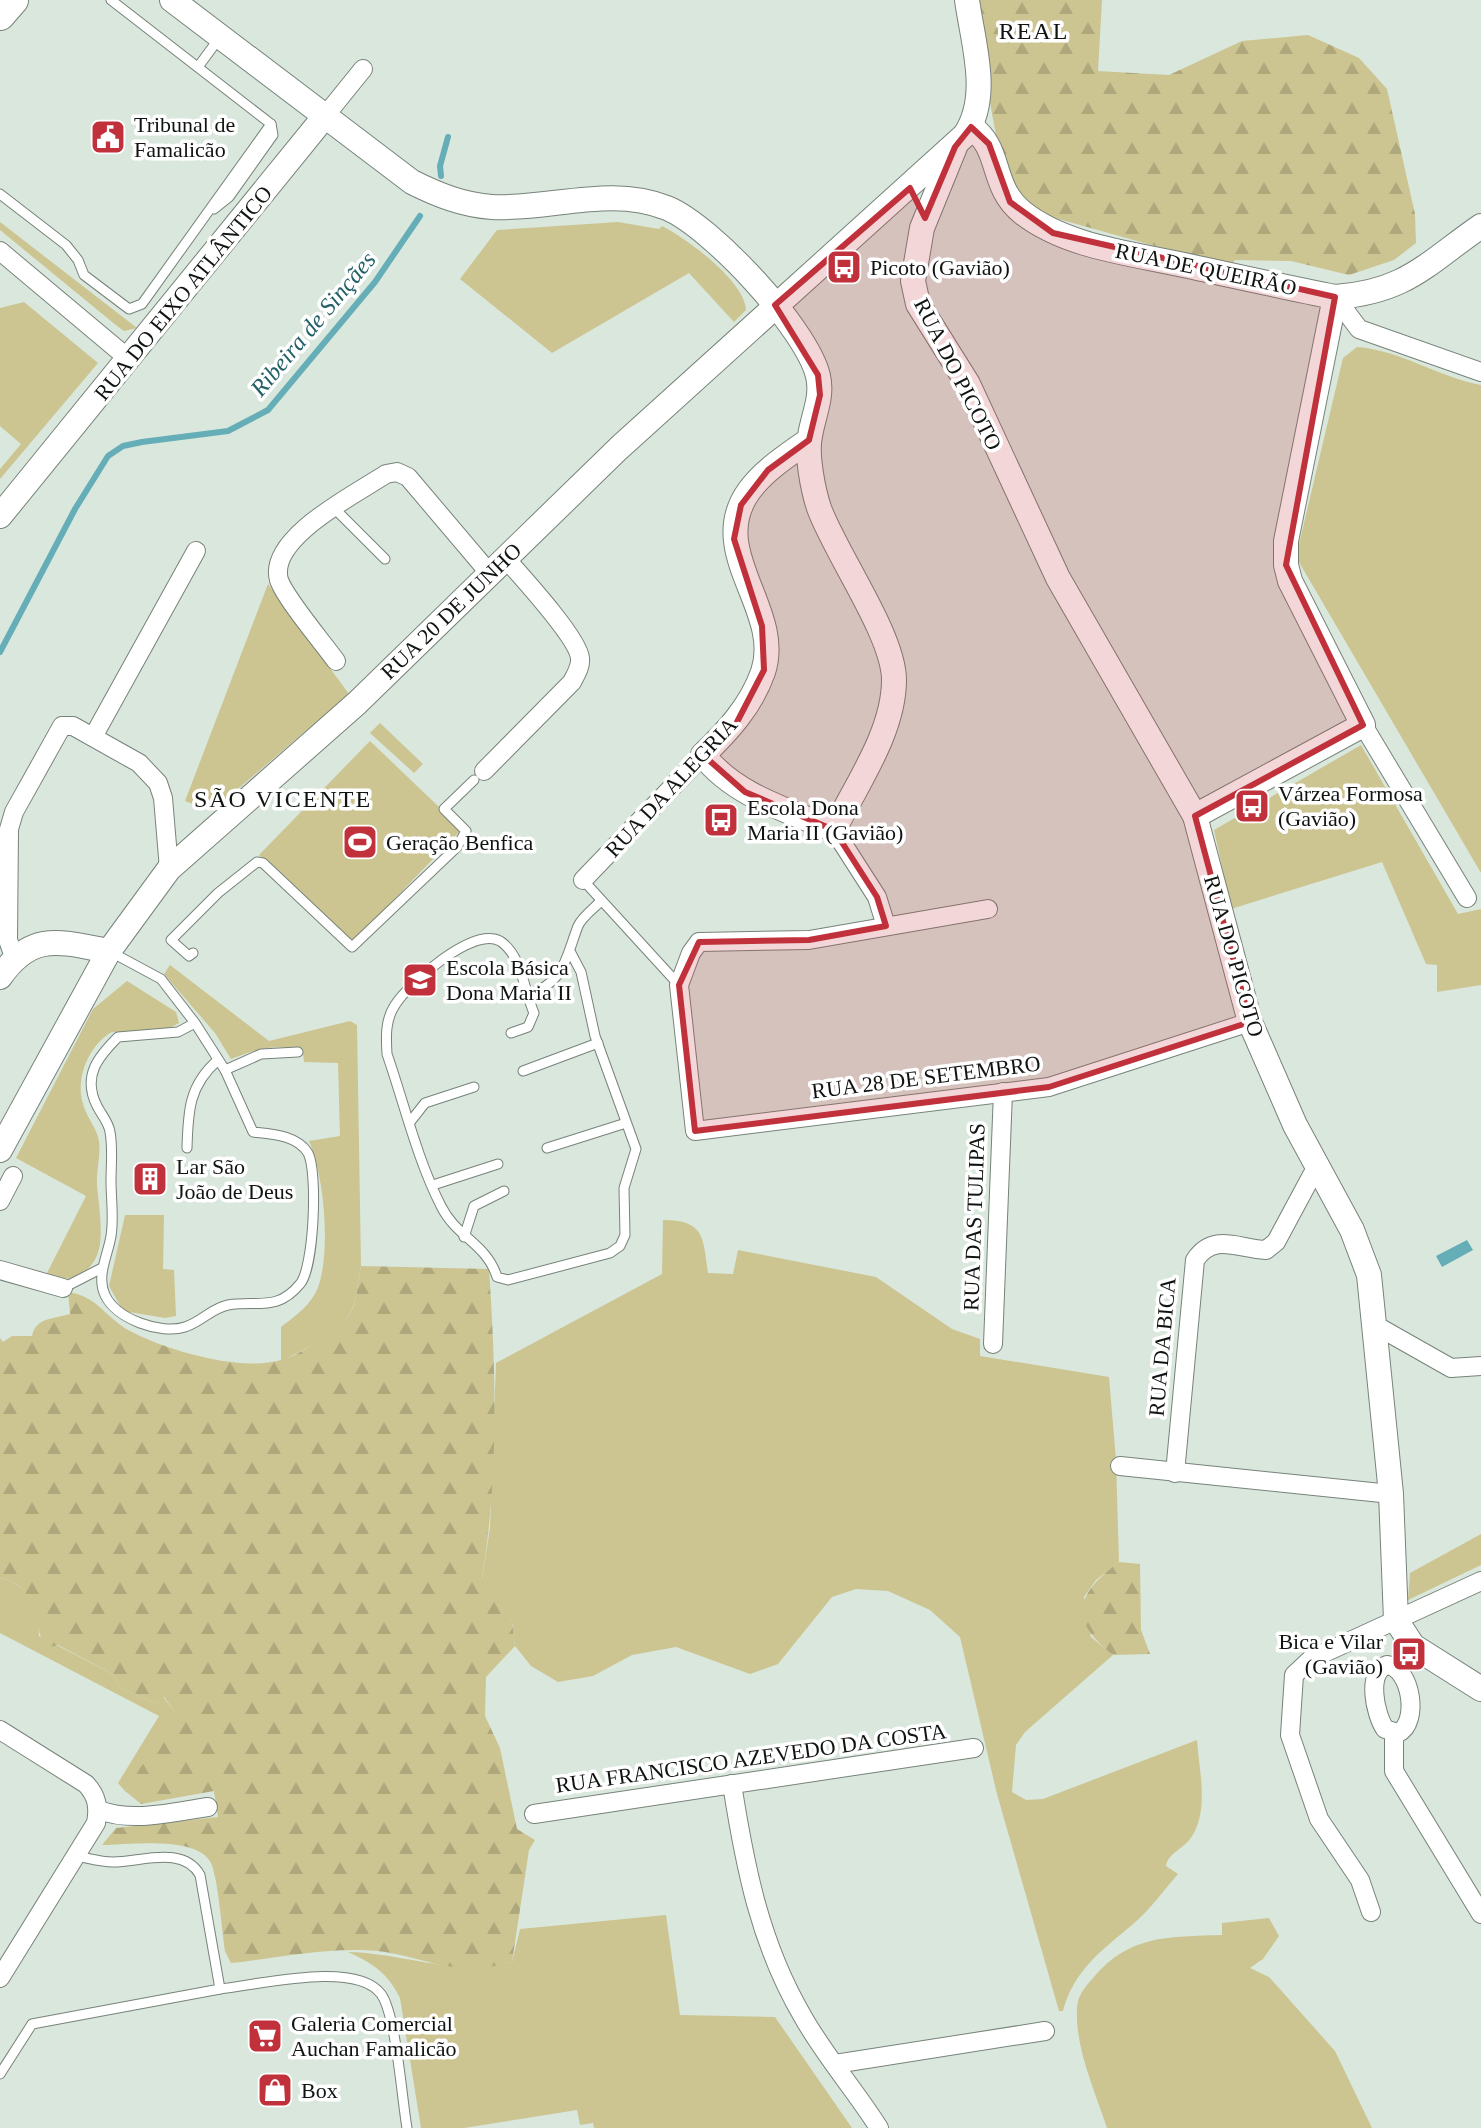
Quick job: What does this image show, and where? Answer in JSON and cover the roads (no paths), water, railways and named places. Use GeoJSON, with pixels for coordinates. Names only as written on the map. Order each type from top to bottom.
{"type":"FeatureCollection","features":[{"type":"Feature","properties":{"kind":"main road"},"geometry":{"type":"LineString","coordinates":[[0,15],[13,0]]}},
{"type":"Feature","properties":{"kind":"street"},"geometry":{"type":"LineString","coordinates":[[172,0],[412,182],[441,196],[471,205],[495,207],[617,199],[664,207],[691,220],[713,239],[775,305],[818,375],[820,395],[809,440],[819,506],[886,649],[894,677],[889,716],[834,830]]}},
{"type":"Feature","properties":{"kind":"street"},"geometry":{"type":"LineString","coordinates":[[967,0],[980,94],[971,127]]}},
{"type":"Feature","properties":{"kind":"street","name":"RUA DO EIXO ATLÂNTICO"},"geometry":{"type":"LineString","coordinates":[[0,516],[130,360],[363,69]]}},
{"type":"Feature","properties":{"kind":"street","name":"RUA 20 DE JUNHO"},"geometry":{"type":"LineString","coordinates":[[0,1150],[109,951],[169,869],[357,703],[619,448],[775,305],[955,147],[971,127]]}},
{"type":"Feature","properties":{"kind":"street","name":"RUA DE QUEIRÃO"},"geometry":{"type":"LineString","coordinates":[[971,127],[989,144],[1001,189],[1010,202],[1053,233],[1128,253],[1335,297],[1366,295],[1394,287],[1481,226]]}},
{"type":"Feature","properties":{"kind":"street","name":"RUA DO PICOTO"},"geometry":{"type":"LineString","coordinates":[[955,147],[922,228],[913,281],[918,304],[968,384],[1058,578],[1195,816],[1250,1022],[1295,1125],[1362,1253],[1369,1275],[1391,1494],[1396,1620]]}},
{"type":"Feature","properties":{"kind":"street","name":"RUA DO PICOTO"},"geometry":{"type":"LineString","coordinates":[[910,188],[920,210],[922,228]]}},
{"type":"Feature","properties":{"kind":"street"},"geometry":{"type":"LineString","coordinates":[[0,251],[130,360]]}},
{"type":"Feature","properties":{"kind":"street"},"geometry":{"type":"LineString","coordinates":[[1335,297],[1359,329],[1481,372]]}},
{"type":"Feature","properties":{"kind":"street"},"geometry":{"type":"LineString","coordinates":[[1335,297],[1286,541],[1286,565],[1290,581],[1363,725],[1467,898]]}},
{"type":"Feature","properties":{"kind":"street","name":"RUA DA ALEGRIA"},"geometry":{"type":"LineString","coordinates":[[583,880],[736,724],[764,670],[766,643],[734,539],[741,505],[768,470],[809,440]]}},
{"type":"Feature","properties":{"kind":"street"},"geometry":{"type":"LineString","coordinates":[[336,661],[279,582],[278,562],[291,538],[386,474],[402,473],[571,640],[580,655],[579,668],[572,682],[479,776]]}},
{"type":"Feature","properties":{"kind":"street"},"geometry":{"type":"LineString","coordinates":[[93,737],[196,551]]}},
{"type":"Feature","properties":{"kind":"street"},"geometry":{"type":"LineString","coordinates":[[7,967],[8,843],[14,812],[62,726],[69,725],[139,763],[158,783],[163,798],[169,869]]}},
{"type":"Feature","properties":{"kind":"street"},"geometry":{"type":"LineString","coordinates":[[1195,816],[1363,725]]}},
{"type":"Feature","properties":{"kind":"street"},"geometry":{"type":"LineString","coordinates":[[703,755],[718,774],[745,792],[834,830],[877,897],[886,926]]}},
{"type":"Feature","properties":{"kind":"street"},"geometry":{"type":"LineString","coordinates":[[679,985],[691,953],[699,942],[809,940],[988,909]]}},
{"type":"Feature","properties":{"kind":"street"},"geometry":{"type":"LineString","coordinates":[[7,967],[32,945],[71,944],[109,951]]}},
{"type":"Feature","properties":{"kind":"street","name":"RUA 28 DE SETEMBRO"},"geometry":{"type":"LineString","coordinates":[[679,985],[695,1131],[1049,1087],[1250,1022]]}},
{"type":"Feature","properties":{"kind":"street","name":"RUA DAS TULIPAS"},"geometry":{"type":"LineString","coordinates":[[993,1344],[1003,1092]]}},
{"type":"Feature","properties":{"kind":"street","name":"RUA DA BICA"},"geometry":{"type":"LineString","coordinates":[[1175,1473],[1195,1260],[1202,1249],[1214,1243],[1266,1250],[1276,1242],[1312,1175],[1320,1170]]}},
{"type":"Feature","properties":{"kind":"street"},"geometry":{"type":"LineString","coordinates":[[0,1201],[13,1176]]}},
{"type":"Feature","properties":{"kind":"street"},"geometry":{"type":"LineString","coordinates":[[0,1270],[63,1288]]}},
{"type":"Feature","properties":{"kind":"street"},"geometry":{"type":"LineString","coordinates":[[1375,1325],[1444,1365],[1466,1369],[1481,1366]]}},
{"type":"Feature","properties":{"kind":"street"},"geometry":{"type":"LineString","coordinates":[[1120,1466],[1391,1494]]}},
{"type":"Feature","properties":{"kind":"street"},"geometry":{"type":"LineString","coordinates":[[1371,1912],[1360,1880],[1319,1819],[1290,1735],[1294,1675],[1311,1659],[1481,1581]]}},
{"type":"Feature","properties":{"kind":"street"},"geometry":{"type":"LineString","coordinates":[[1396,1620],[1413,1646],[1481,1689]]}},
{"type":"Feature","properties":{"kind":"street"},"geometry":{"type":"LineString","coordinates":[[0,1730],[86,1784],[95,1795],[99,1810],[96,1823],[76,1856],[3,1965]]}},
{"type":"Feature","properties":{"kind":"street"},"geometry":{"type":"LineString","coordinates":[[1394,1733],[1394,1771],[1481,1914]]}},
{"type":"Feature","properties":{"kind":"street","name":"RUA FRANCISCO AZEVEDO DA COSTA"},"geometry":{"type":"LineString","coordinates":[[534,1814],[974,1748]]}},
{"type":"Feature","properties":{"kind":"street"},"geometry":{"type":"LineString","coordinates":[[732,1784],[755,1909],[776,1968],[812,2032],[879,2128]]}},
{"type":"Feature","properties":{"kind":"street"},"geometry":{"type":"LineString","coordinates":[[99,1810],[115,1816],[138,1817],[208,1807]]}},
{"type":"Feature","properties":{"kind":"street"},"geometry":{"type":"LineString","coordinates":[[835,2064],[1045,2031]]}},
{"type":"Feature","properties":{"kind":"lane"},"geometry":{"type":"LineString","coordinates":[[0,194],[66,245],[78,260],[84,275],[129,309],[142,304],[214,209],[229,197],[273,135],[271,124],[111,0]]}},
{"type":"Feature","properties":{"kind":"lane"},"geometry":{"type":"LineString","coordinates":[[198,67],[220,37]]}},
{"type":"Feature","properties":{"kind":"lane"},"geometry":{"type":"LineString","coordinates":[[335,509],[385,559]]}},
{"type":"Feature","properties":{"kind":"lane"},"geometry":{"type":"LineString","coordinates":[[193,953],[189,956],[171,940],[218,893],[257,862],[263,863],[352,947],[457,847],[466,831],[444,809],[479,776]]}},
{"type":"Feature","properties":{"kind":"lane"},"geometry":{"type":"LineString","coordinates":[[583,880],[679,985]]}},
{"type":"Feature","properties":{"kind":"lane"},"geometry":{"type":"LineString","coordinates":[[526,996],[543,990],[555,979],[571,953],[579,923],[600,902]]}},
{"type":"Feature","properties":{"kind":"lane"},"geometry":{"type":"LineString","coordinates":[[511,1033],[532,1023],[534,1013],[510,950],[487,937],[471,941],[405,992],[389,1016],[386,1039],[387,1054],[441,1206],[464,1237],[487,1252],[497,1277],[508,1280],[610,1253],[620,1246],[625,1235],[624,1188],[636,1149],[598,1043],[581,972],[571,953]]}},
{"type":"Feature","properties":{"kind":"lane"},"geometry":{"type":"LineString","coordinates":[[109,951],[161,979],[195,1023],[225,1070],[253,1132],[279,1135],[296,1142],[307,1152],[312,1177],[308,1274],[299,1286],[264,1305],[224,1306],[183,1328],[165,1328],[129,1318],[115,1309],[105,1296],[102,1268],[111,1234],[110,1130],[91,1088],[95,1061],[118,1037],[178,1032],[195,1023]]}},
{"type":"Feature","properties":{"kind":"lane"},"geometry":{"type":"LineString","coordinates":[[523,1071],[598,1043]]}},
{"type":"Feature","properties":{"kind":"lane"},"geometry":{"type":"LineString","coordinates":[[225,1070],[261,1054],[298,1052]]}},
{"type":"Feature","properties":{"kind":"lane"},"geometry":{"type":"LineString","coordinates":[[187,1148],[188,1105],[193,1090],[218,1060]]}},
{"type":"Feature","properties":{"kind":"lane"},"geometry":{"type":"LineString","coordinates":[[410,1122],[425,1103],[474,1087]]}},
{"type":"Feature","properties":{"kind":"lane"},"geometry":{"type":"LineString","coordinates":[[547,1148],[626,1123]]}},
{"type":"Feature","properties":{"kind":"lane"},"geometry":{"type":"LineString","coordinates":[[433,1185],[498,1164]]}},
{"type":"Feature","properties":{"kind":"lane"},"geometry":{"type":"LineString","coordinates":[[464,1237],[474,1206],[504,1191]]}},
{"type":"Feature","properties":{"kind":"lane"},"geometry":{"type":"LineString","coordinates":[[63,1288],[102,1268]]}},
{"type":"Feature","properties":{"kind":"lane"},"geometry":{"type":"LineString","coordinates":[[76,1856],[110,1863],[175,1857],[195,1866],[200,1875],[220,1989]]}},
{"type":"Feature","properties":{"kind":"lane"},"geometry":{"type":"LineString","coordinates":[[0,2074],[32,2024],[220,1989],[331,1976],[358,1977],[381,1994],[389,2013],[407,2128]]}},
{"type":"Feature","properties":{"kind":"water"},"geometry":{"type":"Polygon","coordinates":[[[1467,1240],[1473,1250],[1442,1267],[1436,1256],[1467,1240]]]}},
{"type":"Feature","properties":{"kind":"waterway","name":"Ribeira de Sinçães"},"geometry":{"type":"LineString","coordinates":[[441,176],[440,166],[448,137]]}},
{"type":"Feature","properties":{"kind":"waterway","name":"Ribeira de Sinçães"},"geometry":{"type":"LineString","coordinates":[[0,652],[75,509],[108,456],[123,446],[142,442],[228,431],[268,410],[375,282],[420,216]]}},
{"type":"Feature","properties":{"kind":"place","name":"Tribunal de Famalicão"},"geometry":{"type":"Point","coordinates":[108,137]}},
{"type":"Feature","properties":{"kind":"place","name":"Picoto (Gavião)"},"geometry":{"type":"Point","coordinates":[844,267]}},
{"type":"Feature","properties":{"kind":"place","name":"Várzea Formosa (Gavião)"},"geometry":{"type":"Point","coordinates":[1252,806]}},
{"type":"Feature","properties":{"kind":"place","name":"Escola Dona Maria II (Gavião)"},"geometry":{"type":"Point","coordinates":[721,820]}},
{"type":"Feature","properties":{"kind":"place","name":"Geração Benfica"},"geometry":{"type":"Point","coordinates":[360,842]}},
{"type":"Feature","properties":{"kind":"place","name":"Escola Básica Dona Maria II"},"geometry":{"type":"Point","coordinates":[420,980]}},
{"type":"Feature","properties":{"kind":"place","name":"Lar São João de Deus"},"geometry":{"type":"Point","coordinates":[150,1179]}},
{"type":"Feature","properties":{"kind":"place","name":"Bica e Vilar (Gavião)"},"geometry":{"type":"Point","coordinates":[1409,1654]}},
{"type":"Feature","properties":{"kind":"place","name":"Galeria Comercial Auchan Famalicão"},"geometry":{"type":"Point","coordinates":[265,2036]}},
{"type":"Feature","properties":{"kind":"place","name":"Box"},"geometry":{"type":"Point","coordinates":[275,2090]}},
{"type":"Feature","properties":{"kind":"district","name":"REAL"},"geometry":{"type":"Point","coordinates":[1034,31]}},
{"type":"Feature","properties":{"kind":"district","name":"SÃO VICENTE"},"geometry":{"type":"Point","coordinates":[283,799]}}]}
